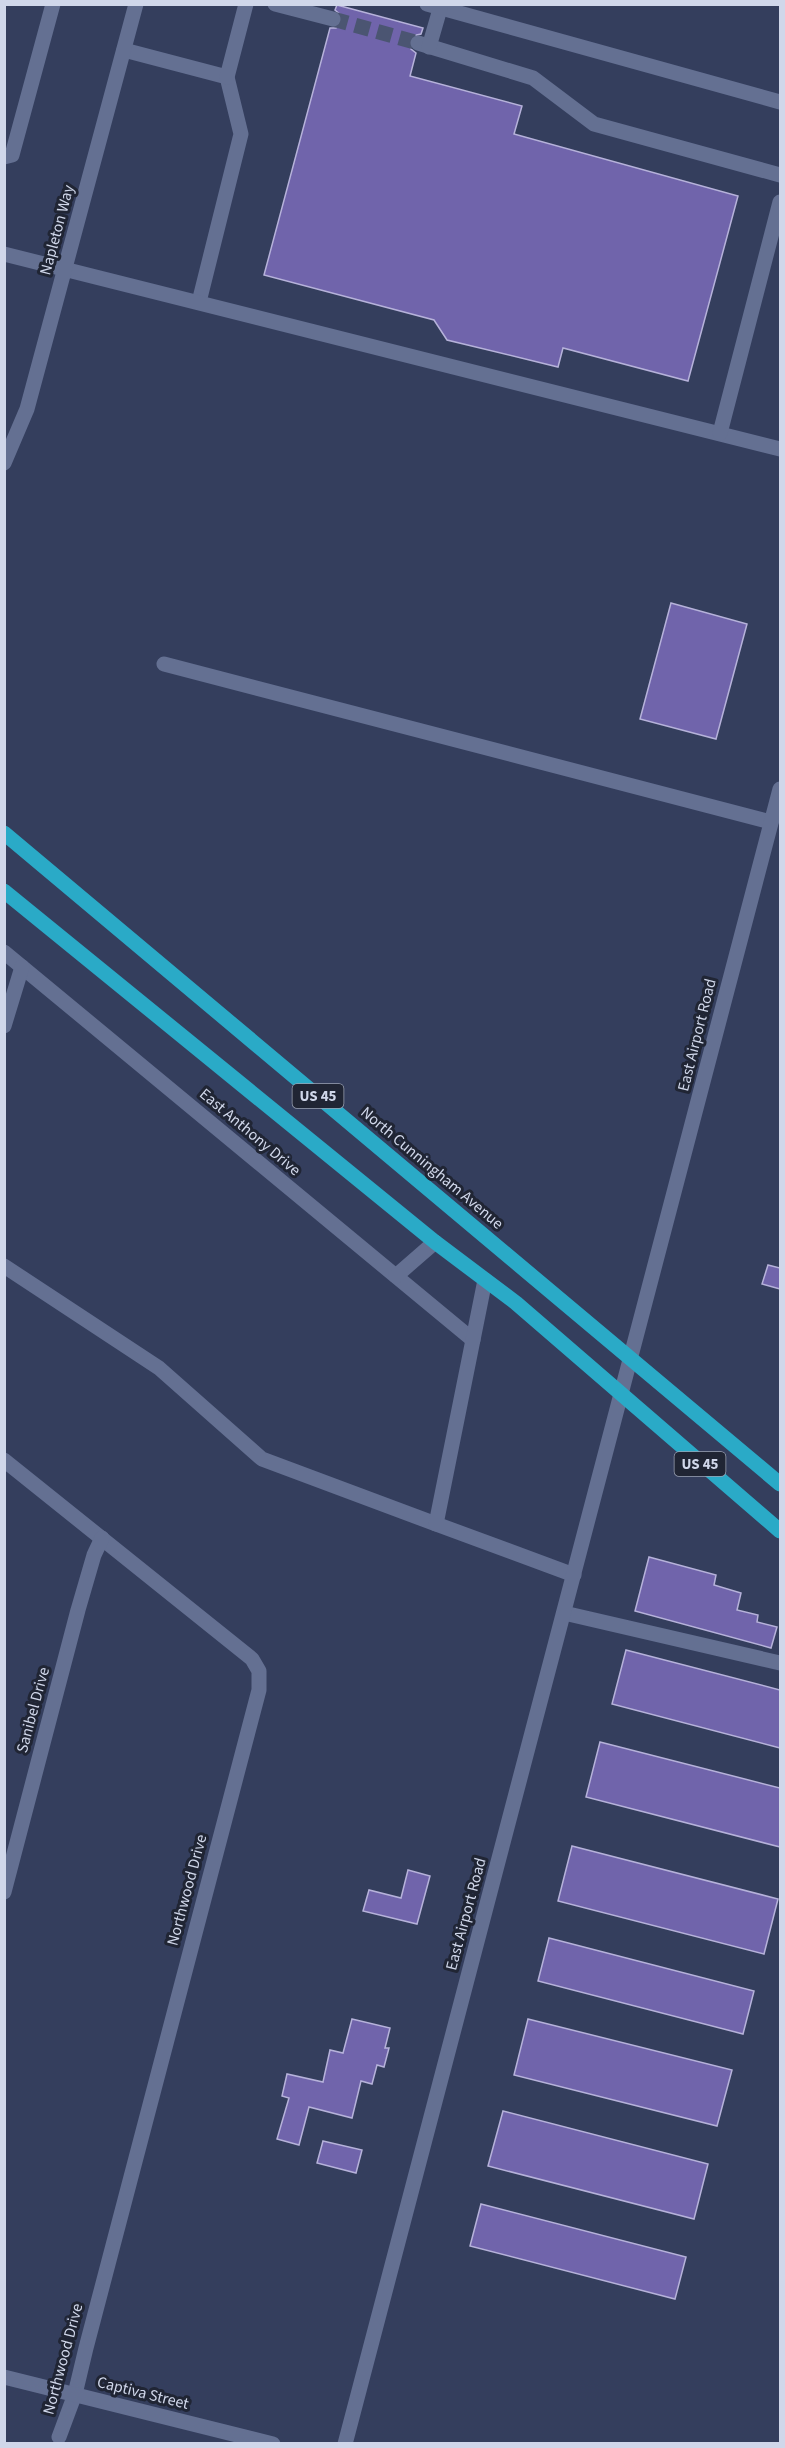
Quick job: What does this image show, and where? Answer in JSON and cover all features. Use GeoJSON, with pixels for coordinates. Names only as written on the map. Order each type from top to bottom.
{"type":"FeatureCollection","features":[{"type":"Feature","properties":{"kind":"main road","name":"North Cunningham Avenue"},"geometry":{"type":"LineString","coordinates":[[4,833],[780,1484]]}},
{"type":"Feature","properties":{"kind":"main road","name":"US 45"},"geometry":{"type":"LineString","coordinates":[[4,891],[435,1242],[485,1280],[623,1394],[699,1463],[780,1531]]}},
{"type":"Feature","properties":{"kind":"street"},"geometry":{"type":"LineString","coordinates":[[4,157],[12,155],[52,4]]}},
{"type":"Feature","properties":{"kind":"street","name":"Napleton Way"},"geometry":{"type":"LineString","coordinates":[[4,463],[27,409],[136,4]]}},
{"type":"Feature","properties":{"kind":"street"},"geometry":{"type":"LineString","coordinates":[[200,302],[241,134],[227,77],[246,4]]}},
{"type":"Feature","properties":{"kind":"street"},"geometry":{"type":"LineString","coordinates":[[275,4],[333,19]]}},
{"type":"Feature","properties":{"kind":"street"},"geometry":{"type":"LineString","coordinates":[[780,102],[433,7],[424,45],[533,78],[594,124],[780,175]]}},
{"type":"Feature","properties":{"kind":"street"},"geometry":{"type":"LineString","coordinates":[[124,50],[227,77]]}},
{"type":"Feature","properties":{"kind":"street"},"geometry":{"type":"LineString","coordinates":[[720,433],[780,202]]}},
{"type":"Feature","properties":{"kind":"street"},"geometry":{"type":"LineString","coordinates":[[4,254],[780,449]]}},
{"type":"Feature","properties":{"kind":"street"},"geometry":{"type":"LineString","coordinates":[[164,664],[771,822]]}},
{"type":"Feature","properties":{"kind":"street","name":"East Airport Road"},"geometry":{"type":"LineString","coordinates":[[345,2444],[623,1394],[780,789]]}},
{"type":"Feature","properties":{"kind":"street","name":"East Anthony Drive"},"geometry":{"type":"LineString","coordinates":[[4,952],[473,1340]]}},
{"type":"Feature","properties":{"kind":"street"},"geometry":{"type":"LineString","coordinates":[[4,1026],[22,967]]}},
{"type":"Feature","properties":{"kind":"street"},"geometry":{"type":"LineString","coordinates":[[396,1276],[435,1242]]}},
{"type":"Feature","properties":{"kind":"street"},"geometry":{"type":"LineString","coordinates":[[4,1266],[159,1368],[262,1459],[574,1575]]}},
{"type":"Feature","properties":{"kind":"street"},"geometry":{"type":"LineString","coordinates":[[436,1524],[485,1280]]}},
{"type":"Feature","properties":{"kind":"street","name":"Northwood Drive"},"geometry":{"type":"LineString","coordinates":[[4,1460],[252,1659],[259,1671],[259,1690],[75,2394],[59,2437]]}},
{"type":"Feature","properties":{"kind":"street","name":"Sanibel Drive"},"geometry":{"type":"LineString","coordinates":[[4,1892],[78,1610],[94,1555],[102,1538]]}},
{"type":"Feature","properties":{"kind":"street"},"geometry":{"type":"LineString","coordinates":[[564,1613],[780,1663]]}},
{"type":"Feature","properties":{"kind":"street","name":"Captiva Street"},"geometry":{"type":"LineString","coordinates":[[4,2377],[273,2444]]}},
{"type":"Feature","properties":{"kind":"building"},"geometry":{"type":"Polygon","coordinates":[[[337,5],[423,28],[421,34],[412,36],[409,41],[411,49],[416,53],[410,76],[522,106],[514,134],[738,196],[688,381],[563,348],[558,367],[447,340],[434,320],[264,275],[330,28],[336,28],[342,22],[342,16],[335,10],[337,5]]]}},
{"type":"Feature","properties":{"kind":"building"},"geometry":{"type":"Polygon","coordinates":[[[671,603],[747,624],[716,739],[640,719],[671,603]]]}},
{"type":"Feature","properties":{"kind":"building"},"geometry":{"type":"Polygon","coordinates":[[[768,1265],[780,1268],[780,1289],[762,1284],[768,1265]]]}},
{"type":"Feature","properties":{"kind":"building"},"geometry":{"type":"Polygon","coordinates":[[[649,1557],[716,1575],[714,1585],[741,1593],[737,1610],[758,1615],[757,1622],[777,1627],[771,1648],[635,1611],[649,1557]]]}},
{"type":"Feature","properties":{"kind":"building"},"geometry":{"type":"Polygon","coordinates":[[[626,1650],[780,1690],[780,1748],[612,1704],[626,1650]]]}},
{"type":"Feature","properties":{"kind":"building"},"geometry":{"type":"Polygon","coordinates":[[[600,1742],[780,1788],[780,1847],[586,1797],[600,1742]]]}},
{"type":"Feature","properties":{"kind":"building"},"geometry":{"type":"Polygon","coordinates":[[[572,1846],[778,1899],[764,1954],[558,1901],[572,1846]]]}},
{"type":"Feature","properties":{"kind":"building"},"geometry":{"type":"Polygon","coordinates":[[[408,1870],[430,1876],[417,1924],[363,1911],[369,1890],[401,1898],[408,1870]]]}},
{"type":"Feature","properties":{"kind":"building"},"geometry":{"type":"Polygon","coordinates":[[[549,1938],[754,1991],[743,2034],[538,1981],[549,1938]]]}},
{"type":"Feature","properties":{"kind":"building"},"geometry":{"type":"Polygon","coordinates":[[[352,2019],[390,2028],[385,2048],[389,2048],[384,2067],[377,2065],[372,2084],[361,2081],[352,2118],[309,2107],[299,2145],[277,2139],[289,2098],[282,2096],[287,2074],[323,2082],[330,2050],[343,2053],[352,2019]]]}},
{"type":"Feature","properties":{"kind":"building"},"geometry":{"type":"Polygon","coordinates":[[[528,2019],[732,2070],[717,2126],[514,2075],[528,2019]]]}},
{"type":"Feature","properties":{"kind":"building"},"geometry":{"type":"Polygon","coordinates":[[[503,2111],[708,2164],[694,2219],[488,2166],[503,2111]]]}},
{"type":"Feature","properties":{"kind":"building"},"geometry":{"type":"Polygon","coordinates":[[[323,2141],[362,2150],[356,2173],[317,2163],[323,2141]]]}},
{"type":"Feature","properties":{"kind":"building"},"geometry":{"type":"Polygon","coordinates":[[[481,2204],[686,2257],[675,2299],[470,2246],[481,2204]]]}},
{"type":"Feature","properties":{"kind":"tunnel"},"geometry":{"type":"LineString","coordinates":[[333,19],[418,43]]}}]}
